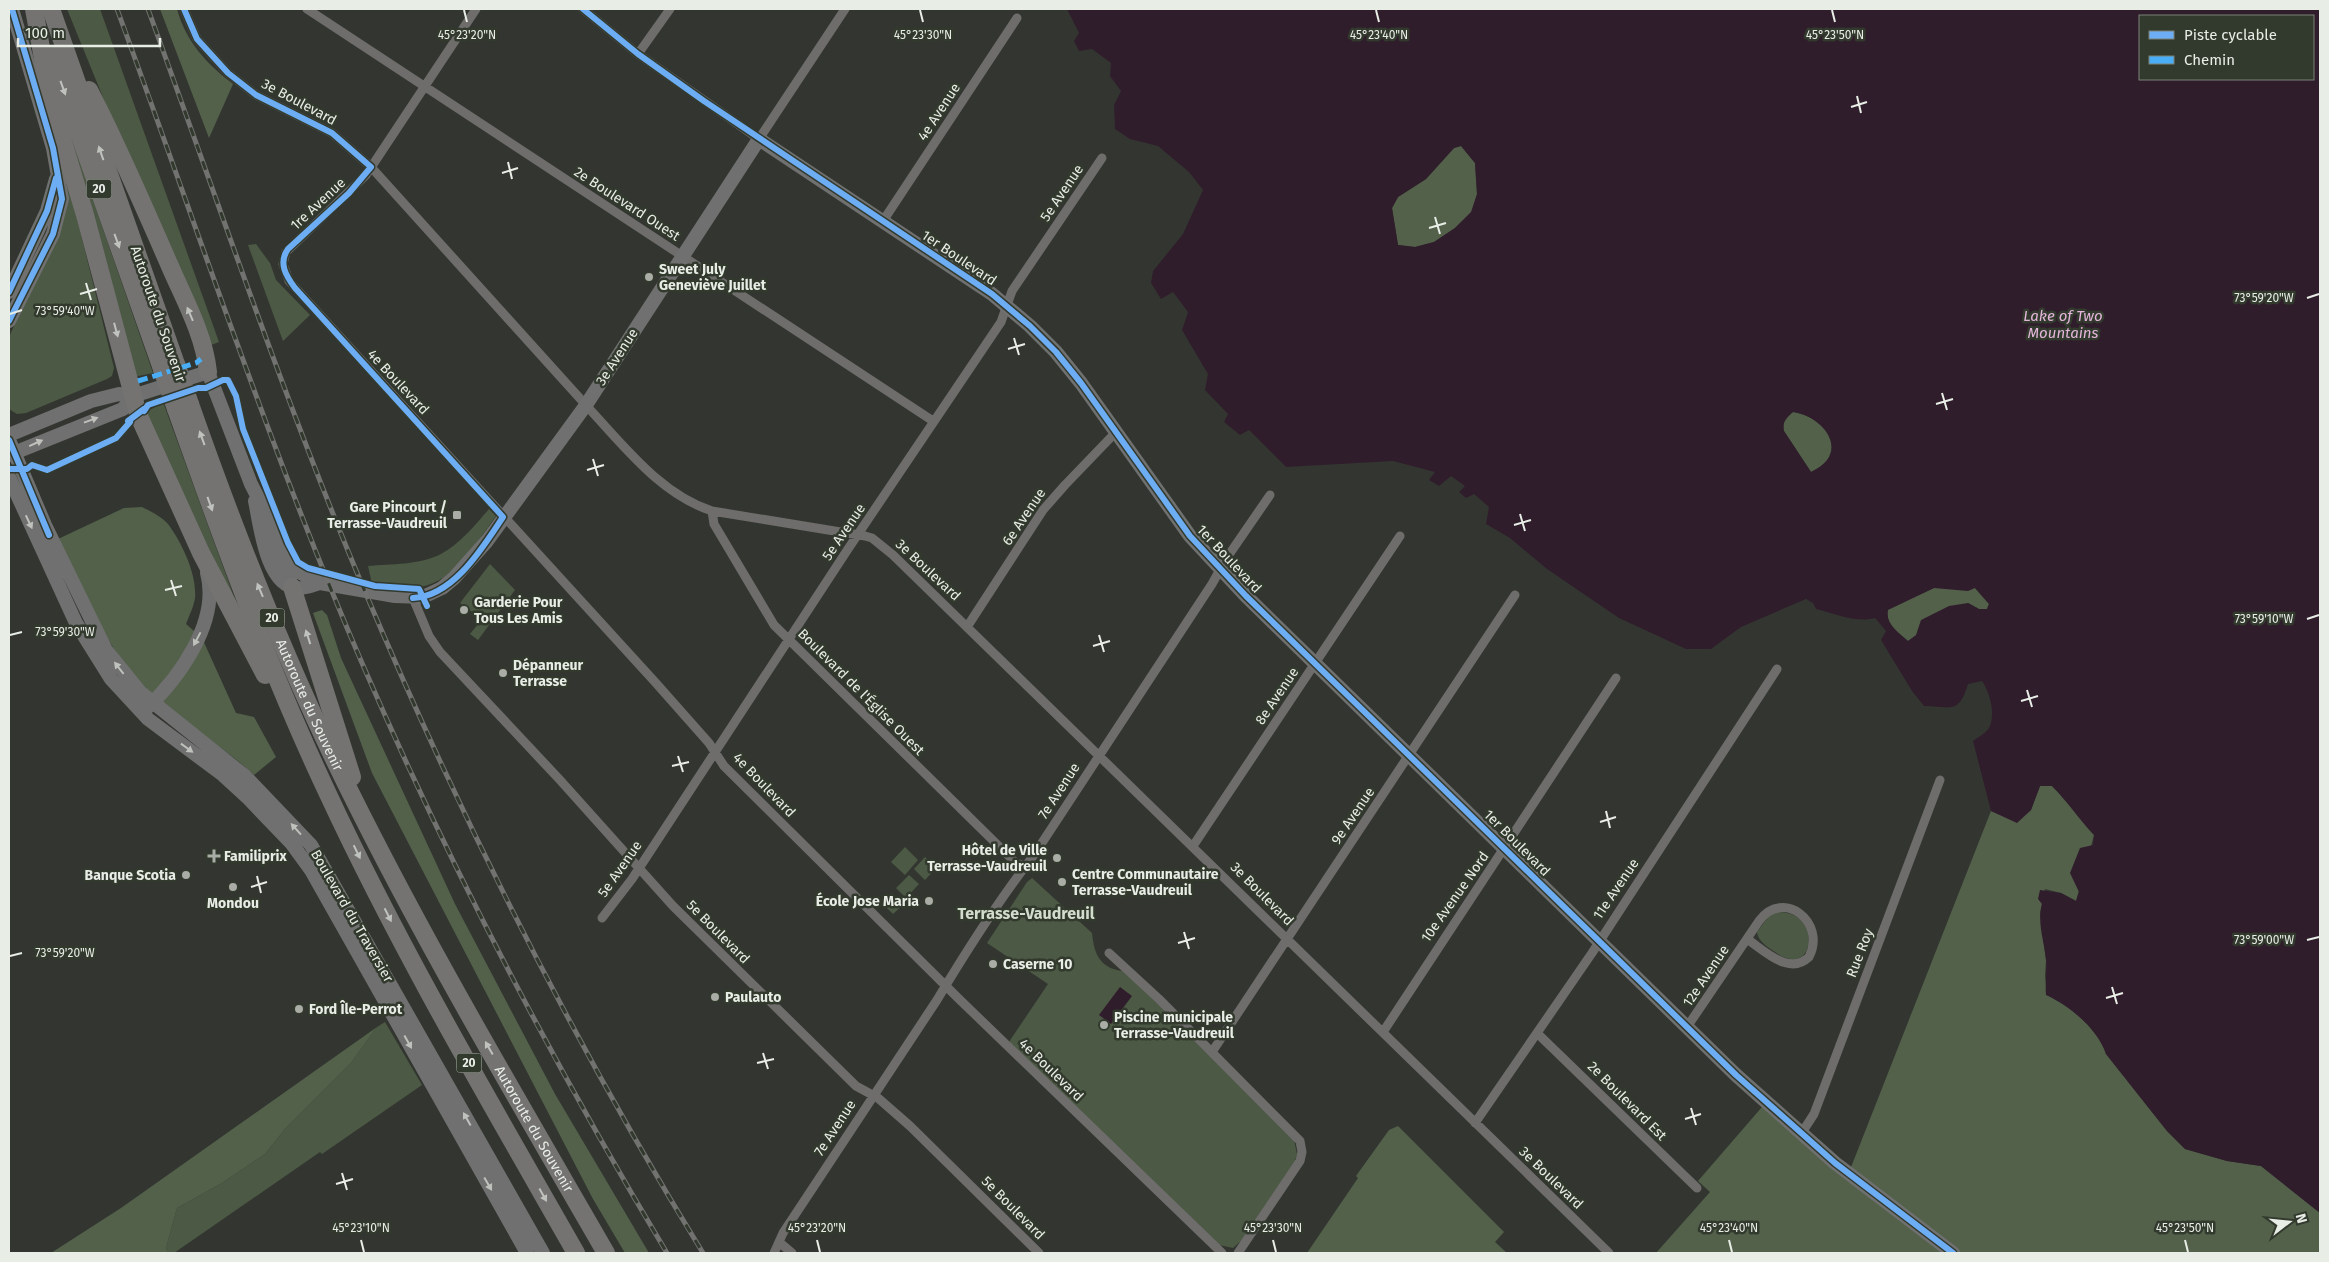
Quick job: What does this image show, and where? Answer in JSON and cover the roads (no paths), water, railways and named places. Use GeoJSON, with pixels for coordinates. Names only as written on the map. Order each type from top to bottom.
{"type":"FeatureCollection","features":[{"type":"Feature","properties":{"kind":"highway","name":"Autoroute du Souvenir"},"geometry":{"type":"LineString","coordinates":[[35,9],[169,366]]}},
{"type":"Feature","properties":{"kind":"highway"},"geometry":{"type":"LineString","coordinates":[[35,9],[50,98],[85,215],[141,421],[201,553],[250,649],[313,761]]}},
{"type":"Feature","properties":{"kind":"highway","name":"Autoroute du Souvenir"},"geometry":{"type":"LineString","coordinates":[[51,9],[183,407],[236,576],[313,761],[366,872],[419,973],[576,1253]]}},
{"type":"Feature","properties":{"kind":"highway"},"geometry":{"type":"LineString","coordinates":[[59,30],[106,123],[161,245],[204,347],[208,372]]}},
{"type":"Feature","properties":{"kind":"highway","name":"Autoroute du Souvenir"},"geometry":{"type":"LineString","coordinates":[[183,407],[321,731],[367,825],[442,965],[606,1253]]}},
{"type":"Feature","properties":{"kind":"highway"},"geometry":{"type":"LineString","coordinates":[[292,587],[367,825]]}},
{"type":"Feature","properties":{"kind":"street"},"geometry":{"type":"LineString","coordinates":[[9,321],[44,254],[59,215],[61,191],[57,165],[12,9]]}},
{"type":"Feature","properties":{"kind":"street","name":"3e Boulevard"},"geometry":{"type":"LineString","coordinates":[[184,9],[197,38],[228,73],[256,95],[332,133],[371,167],[586,405],[628,450],[666,486],[690,502],[712,511],[872,538],[893,555],[1609,1253]]}},
{"type":"Feature","properties":{"kind":"street","name":"2e Boulevard Ouest"},"geometry":{"type":"LineString","coordinates":[[307,9],[933,421]]}},
{"type":"Feature","properties":{"kind":"street","name":"1re Avenue"},"geometry":{"type":"LineString","coordinates":[[283,260],[288,249],[349,193],[371,167],[426,87],[476,9]]}},
{"type":"Feature","properties":{"kind":"street","name":"1er Boulevard"},"geometry":{"type":"LineString","coordinates":[[583,9],[638,54],[759,139],[1007,306],[1056,352],[1190,536],[1220,570],[1687,1028],[1835,1163],[1953,1253]]}},
{"type":"Feature","properties":{"kind":"street"},"geometry":{"type":"LineString","coordinates":[[638,54],[670,9]]}},
{"type":"Feature","properties":{"kind":"street","name":"3e Avenue"},"geometry":{"type":"LineString","coordinates":[[281,553],[295,570],[320,583],[413,598],[429,595],[454,578],[476,555],[586,405],[845,9]]}},
{"type":"Feature","properties":{"kind":"street","name":"4e Avenue"},"geometry":{"type":"LineString","coordinates":[[883,221],[1017,18]]}},
{"type":"Feature","properties":{"kind":"street","name":"5e Avenue"},"geometry":{"type":"LineString","coordinates":[[602,918],[639,867],[933,421],[1001,322],[1012,291],[1102,158]]}},
{"type":"Feature","properties":{"kind":"street"},"geometry":{"type":"LineString","coordinates":[[9,292],[48,211],[54,189],[57,165]]}},
{"type":"Feature","properties":{"kind":"street","name":"4e Boulevard"},"geometry":{"type":"LineString","coordinates":[[283,260],[286,275],[295,288],[655,682],[731,772],[945,986],[1222,1253]]}},
{"type":"Feature","properties":{"kind":"street"},"geometry":{"type":"LineString","coordinates":[[9,435],[90,400],[119,394],[133,396],[208,372]]}},
{"type":"Feature","properties":{"kind":"street","name":"3e Avenue"},"geometry":{"type":"LineString","coordinates":[[208,372],[251,484],[270,521],[292,587]]}},
{"type":"Feature","properties":{"kind":"street"},"geometry":{"type":"LineString","coordinates":[[10,449],[123,409],[133,396]]}},
{"type":"Feature","properties":{"kind":"street","name":"6e Avenue"},"geometry":{"type":"LineString","coordinates":[[967,627],[1046,506],[1116,432]]}},
{"type":"Feature","properties":{"kind":"street","name":"Boulevard du Traversier"},"geometry":{"type":"LineString","coordinates":[[10,449],[37,510],[96,631],[148,712],[234,767],[271,801],[310,845],[326,869],[543,1253]]}},
{"type":"Feature","properties":{"kind":"street","name":"Boulevard du Traversier"},"geometry":{"type":"LineString","coordinates":[[10,482],[84,638],[111,679],[235,785],[268,818],[302,857],[527,1253]]}},
{"type":"Feature","properties":{"kind":"street","name":"3e Avenue"},"geometry":{"type":"LineString","coordinates":[[251,484],[270,564],[278,577],[292,587],[299,589],[320,583]]}},
{"type":"Feature","properties":{"kind":"street","name":"7e Avenue"},"geometry":{"type":"LineString","coordinates":[[774,1253],[778,1242],[971,943],[1026,866],[1270,495]]}},
{"type":"Feature","properties":{"kind":"street","name":"Boulevard de l'Église Ouest"},"geometry":{"type":"LineString","coordinates":[[712,511],[714,524],[759,603],[789,640],[1016,863],[1026,866]]}},
{"type":"Feature","properties":{"kind":"street","name":"8e Avenue"},"geometry":{"type":"LineString","coordinates":[[1193,846],[1400,536]]}},
{"type":"Feature","properties":{"kind":"street"},"geometry":{"type":"LineString","coordinates":[[148,712],[185,661],[204,624],[210,605],[210,589],[201,553]]}},
{"type":"Feature","properties":{"kind":"street","name":"9e Avenue"},"geometry":{"type":"LineString","coordinates":[[1212,1052],[1515,595]]}},
{"type":"Feature","properties":{"kind":"street","name":"5e Boulevard"},"geometry":{"type":"LineString","coordinates":[[413,598],[429,636],[440,652],[673,906],[856,1086],[873,1095],[910,1126],[1039,1253]]}},
{"type":"Feature","properties":{"kind":"street","name":"11e Avenue"},"geometry":{"type":"LineString","coordinates":[[1475,1123],[1538,1034],[1778,669]]}},
{"type":"Feature","properties":{"kind":"street","name":"10e Avenue Nord"},"geometry":{"type":"LineString","coordinates":[[1382,1032],[1505,849],[1616,678]]}},
{"type":"Feature","properties":{"kind":"street","name":"Rue Roy"},"geometry":{"type":"LineString","coordinates":[[1801,1134],[1814,1114],[1940,780]]}},
{"type":"Feature","properties":{"kind":"street","name":"12e Avenue"},"geometry":{"type":"LineString","coordinates":[[1687,1028],[1764,914],[1778,907],[1785,907],[1803,916],[1811,925],[1814,938],[1809,957],[1795,965],[1782,963],[1748,939]]}},
{"type":"Feature","properties":{"kind":"street"},"geometry":{"type":"LineString","coordinates":[[1109,953],[1299,1138],[1302,1152],[1300,1161],[1238,1253]]}},
{"type":"Feature","properties":{"kind":"street","name":"2e Boulevard Est"},"geometry":{"type":"LineString","coordinates":[[1538,1034],[1698,1188]]}},
{"type":"Feature","properties":{"kind":"street"},"geometry":{"type":"LineString","coordinates":[[778,1242],[792,1253]]}},
{"type":"Feature","properties":{"kind":"water","name":"Lake of Two Mountains"},"geometry":{"type":"Polygon","coordinates":[[[1067,9],[2320,9],[2320,1213],[2261,1166],[2227,1161],[2185,1149],[2167,1131],[2106,1054],[2090,1027],[2064,1005],[2046,995],[2046,959],[2040,918],[2042,904],[2038,899],[2040,890],[2061,893],[2076,901],[2079,892],[2070,873],[2080,848],[2093,845],[2094,835],[2052,786],[2040,786],[2031,810],[2017,823],[1991,811],[1973,741],[1988,730],[1992,716],[1990,697],[1982,681],[1968,684],[1965,694],[1958,704],[1953,707],[1924,706],[1912,691],[1881,640],[1886,631],[1875,618],[1853,619],[1816,609],[1813,603],[1806,599],[1741,627],[1711,649],[1686,649],[1619,618],[1547,569],[1510,538],[1486,524],[1489,507],[1474,494],[1466,498],[1459,492],[1465,486],[1451,476],[1439,486],[1429,480],[1435,472],[1393,461],[1286,467],[1249,430],[1240,435],[1224,422],[1228,414],[1205,390],[1208,374],[1182,330],[1188,312],[1173,292],[1161,299],[1151,283],[1153,271],[1183,234],[1203,190],[1189,172],[1158,146],[1130,139],[1115,129],[1114,105],[1121,91],[1110,76],[1111,63],[1092,49],[1079,51],[1074,41],[1079,33],[1067,9]],[[1461,146],[1454,148],[1426,179],[1398,197],[1392,208],[1398,245],[1415,247],[1434,242],[1455,228],[1471,212],[1477,194],[1475,163],[1461,146]],[[1793,412],[1784,423],[1784,431],[1811,472],[1823,464],[1830,456],[1832,446],[1824,428],[1805,415],[1793,412]],[[1934,588],[1888,610],[1890,624],[1908,641],[1916,635],[1921,620],[1949,606],[1968,603],[1979,609],[1987,609],[1989,604],[1975,588],[1968,591],[1934,588]]]}},
{"type":"Feature","properties":{"kind":"water"},"geometry":{"type":"Polygon","coordinates":[[[1120,987],[1132,996],[1111,1024],[1099,1015],[1120,987]]]}},
{"type":"Feature","properties":{"kind":"railway"},"geometry":{"type":"LineString","coordinates":[[117,9],[265,420],[328,583],[362,663],[431,815],[505,963],[584,1109],[667,1253]]}},
{"type":"Feature","properties":{"kind":"railway"},"geometry":{"type":"LineString","coordinates":[[148,9],[280,376],[336,522],[403,679],[441,763],[522,930],[609,1093],[703,1253]]}},
{"type":"Feature","properties":{"kind":"place","name":"Sweet July Geneviève Juillet"},"geometry":{"type":"Point","coordinates":[649,277]}},
{"type":"Feature","properties":{"kind":"place","name":"Gare Pincourt / Terrasse-Vaudreuil"},"geometry":{"type":"Point","coordinates":[457,515]}},
{"type":"Feature","properties":{"kind":"place","name":"Garderie Pour Tous Les Amis"},"geometry":{"type":"Point","coordinates":[464,610]}},
{"type":"Feature","properties":{"kind":"place","name":"Dépanneur Terrasse"},"geometry":{"type":"Point","coordinates":[503,673]}},
{"type":"Feature","properties":{"kind":"place","name":"Familiprix"},"geometry":{"type":"Point","coordinates":[214,856]}},
{"type":"Feature","properties":{"kind":"place","name":"Hôtel de Ville Terrasse-Vaudreuil"},"geometry":{"type":"Point","coordinates":[1057,858]}},
{"type":"Feature","properties":{"kind":"place","name":"Banque Scotia"},"geometry":{"type":"Point","coordinates":[186,875]}},
{"type":"Feature","properties":{"kind":"place","name":"Centre Communautaire Terrasse-Vaudreuil"},"geometry":{"type":"Point","coordinates":[1062,882]}},
{"type":"Feature","properties":{"kind":"place","name":"Mondou"},"geometry":{"type":"Point","coordinates":[233,887]}},
{"type":"Feature","properties":{"kind":"place","name":"École Jose Maria"},"geometry":{"type":"Point","coordinates":[929,901]}},
{"type":"Feature","properties":{"kind":"place","name":"Caserne 10"},"geometry":{"type":"Point","coordinates":[993,964]}},
{"type":"Feature","properties":{"kind":"place","name":"Paulauto"},"geometry":{"type":"Point","coordinates":[715,997]}},
{"type":"Feature","properties":{"kind":"place","name":"Ford Île-Perrot"},"geometry":{"type":"Point","coordinates":[299,1009]}},
{"type":"Feature","properties":{"kind":"place","name":"Piscine municipale Terrasse-Vaudreuil"},"geometry":{"type":"Point","coordinates":[1104,1025]}},
{"type":"Feature","properties":{"kind":"district","name":"Terrasse-Vaudreuil"},"geometry":{"type":"Point","coordinates":[1026,913]}}]}
